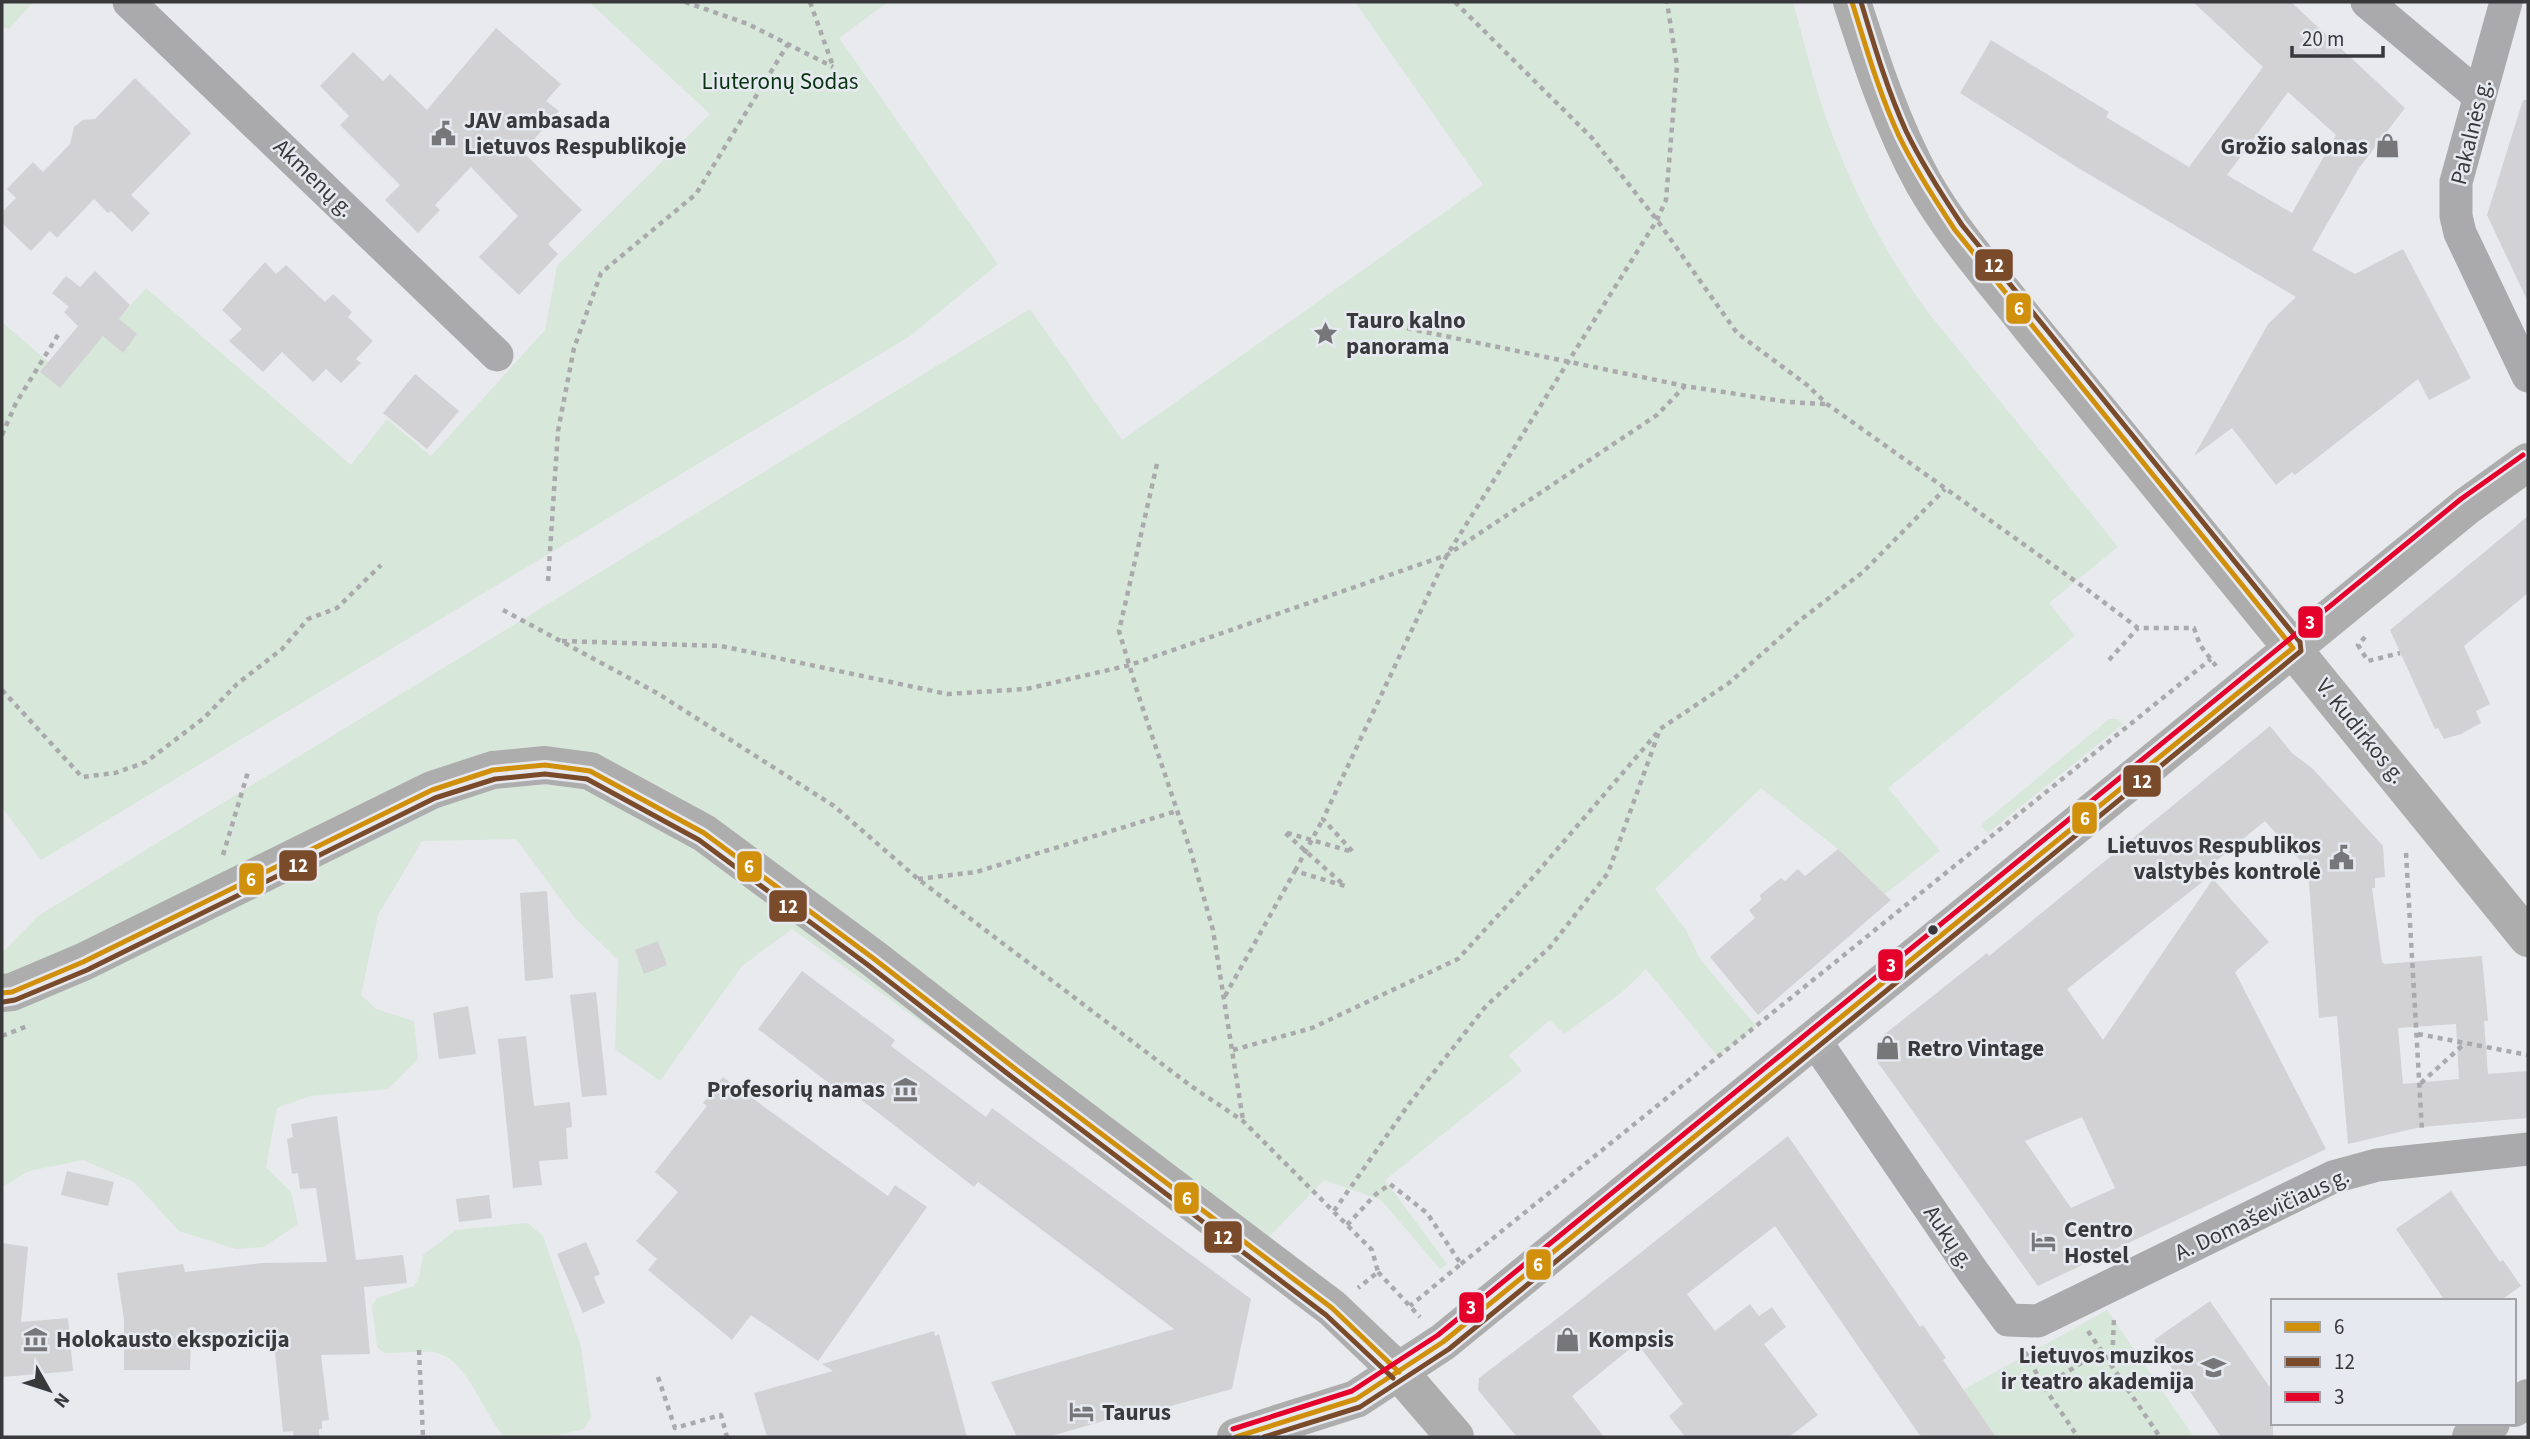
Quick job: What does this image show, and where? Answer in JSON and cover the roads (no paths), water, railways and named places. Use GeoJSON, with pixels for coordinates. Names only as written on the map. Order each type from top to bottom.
{"type":"FeatureCollection","features":[{"type":"Feature","properties":{"kind":"main road","name":"V. Kudirkos g."},"geometry":{"type":"LineString","coordinates":[[1852,2],[1899,135],[1925,184],[1955,230],[2038,336],[2528,937]]}},
{"type":"Feature","properties":{"kind":"main road"},"geometry":{"type":"LineString","coordinates":[[1236,1437],[1356,1399],[1444,1342],[2467,506],[2527,467]]}},
{"type":"Feature","properties":{"kind":"main road"},"geometry":{"type":"LineString","coordinates":[[2,993],[12,992],[83,962],[432,790],[493,770],[545,765],[590,771],[660,807],[704,834],[873,958],[1332,1308],[1399,1372],[1455,1437]]}},
{"type":"Feature","properties":{"kind":"main road"},"geometry":{"type":"LineString","coordinates":[[2471,1437],[2488,1425]]}},
{"type":"Feature","properties":{"kind":"street","name":"Akmenų g."},"geometry":{"type":"LineString","coordinates":[[129,2],[497,355]]}},
{"type":"Feature","properties":{"kind":"street"},"geometry":{"type":"LineString","coordinates":[[2367,2],[2479,96]]}},
{"type":"Feature","properties":{"kind":"street","name":"Pakalnės g."},"geometry":{"type":"LineString","coordinates":[[2506,2],[2456,182],[2456,216],[2460,233],[2528,376]]}},
{"type":"Feature","properties":{"kind":"street","name":"Aukų g."},"geometry":{"type":"LineString","coordinates":[[1814,1039],[2008,1320]]}},
{"type":"Feature","properties":{"kind":"street","name":"A. Domaševičiaus g."},"geometry":{"type":"LineString","coordinates":[[2008,1320],[2038,1321],[2333,1177],[2377,1165],[2528,1149]]}},
{"type":"Feature","properties":{"kind":"place","name":"JAV ambasada Lietuvos Respublikoje"},"geometry":{"type":"Point","coordinates":[444,133]}},
{"type":"Feature","properties":{"kind":"place","name":"Grožio salonas"},"geometry":{"type":"Point","coordinates":[2388,146]}},
{"type":"Feature","properties":{"kind":"place","name":"Tauro kalno panorama"},"geometry":{"type":"Point","coordinates":[1326,333]}},
{"type":"Feature","properties":{"kind":"place","name":"Lietuvos Respublikos valstybės kontrolė"},"geometry":{"type":"Point","coordinates":[2341,858]}},
{"type":"Feature","properties":{"kind":"place","name":"Retro Vintage"},"geometry":{"type":"Point","coordinates":[1887,1048]}},
{"type":"Feature","properties":{"kind":"place","name":"Profesorių namas"},"geometry":{"type":"Point","coordinates":[905,1089]}},
{"type":"Feature","properties":{"kind":"place","name":"Centro Hostel"},"geometry":{"type":"Point","coordinates":[2044,1242]}},
{"type":"Feature","properties":{"kind":"place","name":"Holokausto ekspozicija"},"geometry":{"type":"Point","coordinates":[36,1339]}},
{"type":"Feature","properties":{"kind":"place","name":"Kompsis"},"geometry":{"type":"Point","coordinates":[1568,1339]}},
{"type":"Feature","properties":{"kind":"place","name":"Lietuvos muzikos ir teatro akademija"},"geometry":{"type":"Point","coordinates":[2214,1368]}},
{"type":"Feature","properties":{"kind":"place","name":"Taurus"},"geometry":{"type":"Point","coordinates":[1082,1412]}},
{"type":"Feature","properties":{"kind":"park label","name":"Liuteronų Sodas"},"geometry":{"type":"Point","coordinates":[780,81]}}]}
